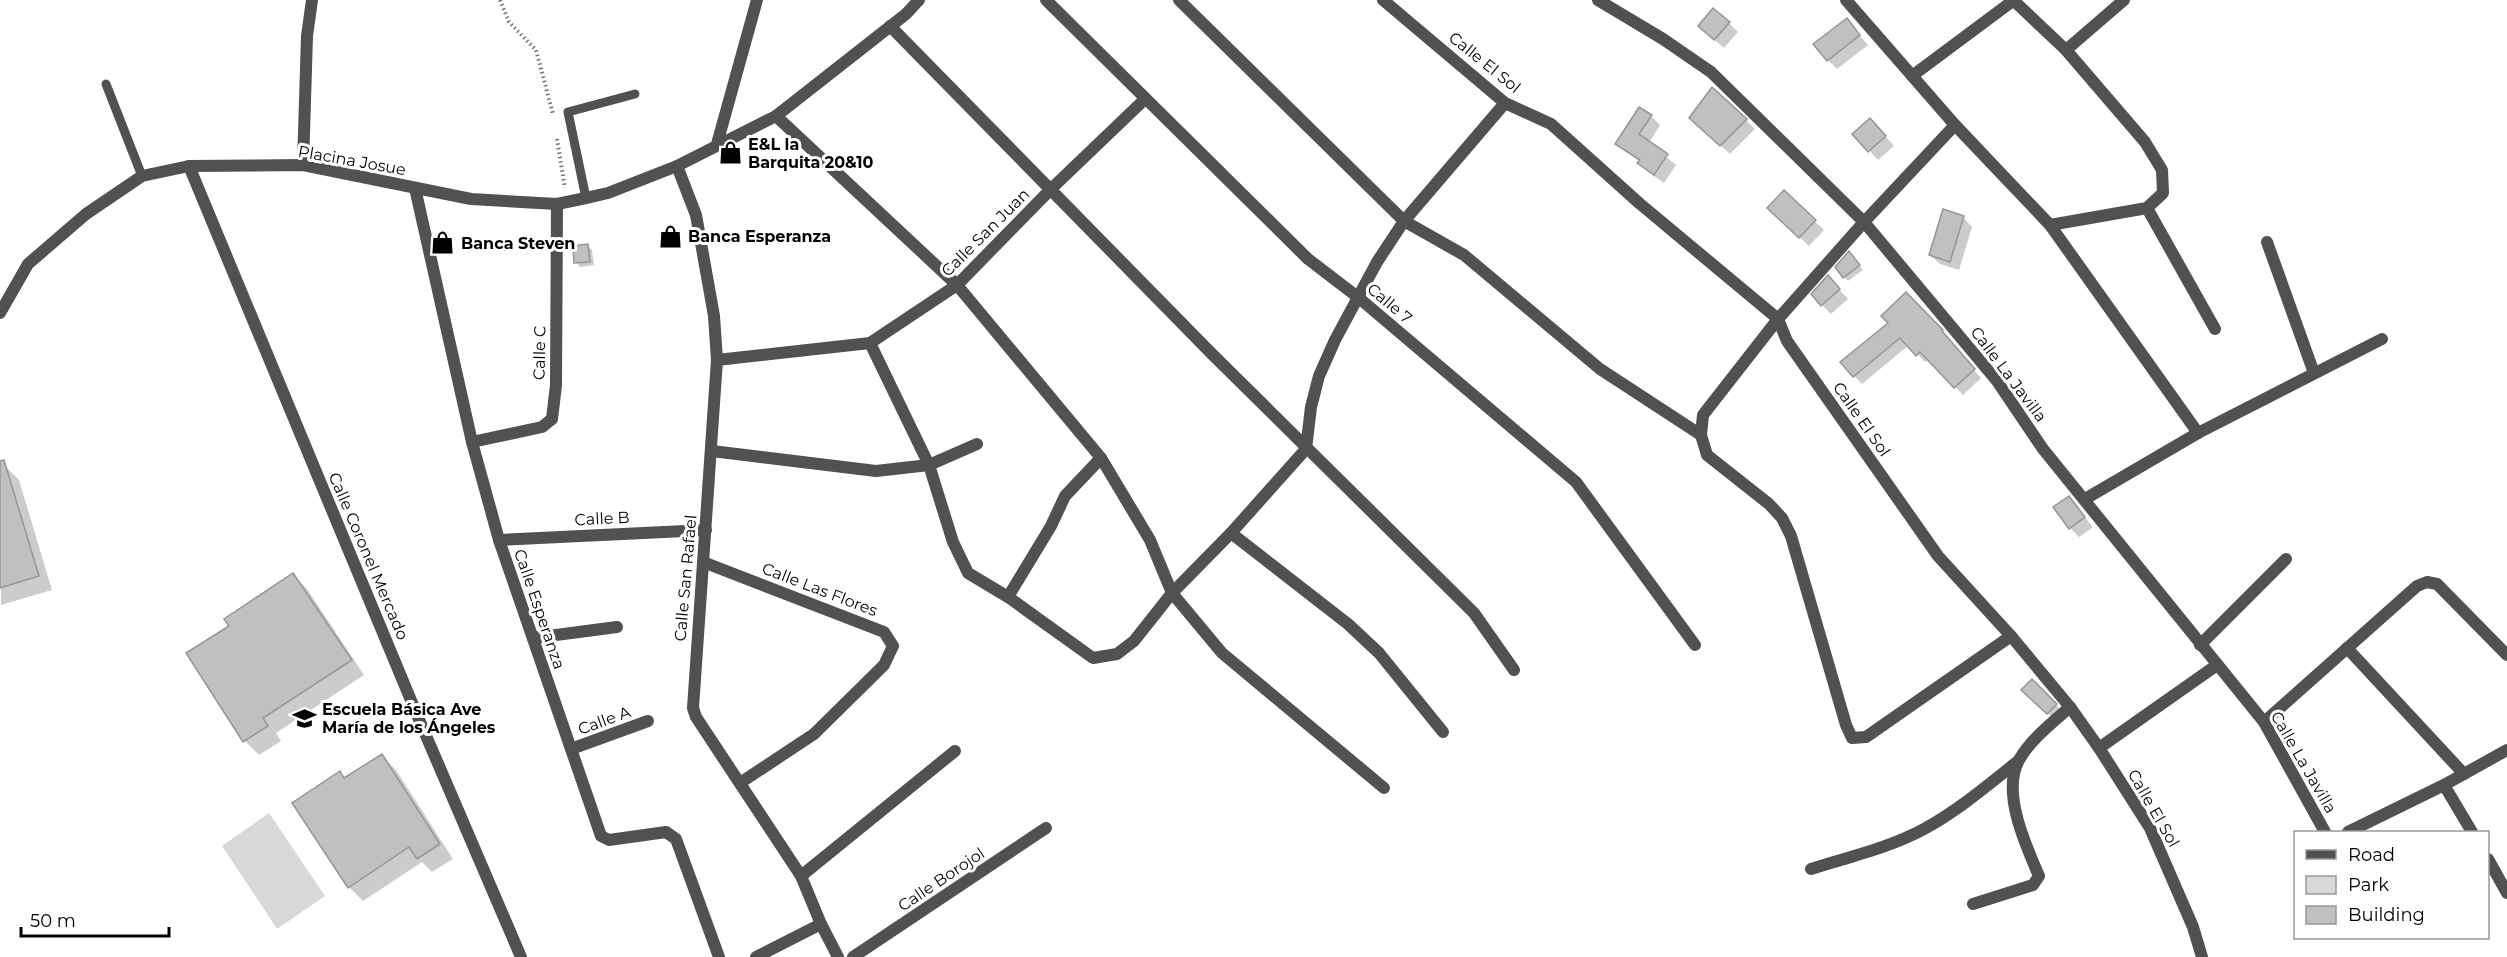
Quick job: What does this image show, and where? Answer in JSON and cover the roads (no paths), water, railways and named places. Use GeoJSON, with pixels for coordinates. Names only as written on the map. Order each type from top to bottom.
{"type":"FeatureCollection","features":[{"type":"Feature","properties":{"kind":"street"},"geometry":{"type":"LineString","coordinates":[[303,165],[307,36],[312,0]]}},
{"type":"Feature","properties":{"kind":"street"},"geometry":{"type":"LineString","coordinates":[[717,144],[757,0]]}},
{"type":"Feature","properties":{"kind":"street","name":"Placina Josue"},"geometry":{"type":"LineString","coordinates":[[0,313],[28,264],[86,214],[141,176],[189,166],[303,165],[471,199],[562,203],[586,198],[608,193],[677,166],[776,116],[890,26],[919,0]]}},
{"type":"Feature","properties":{"kind":"street","name":"Calle 7"},"geometry":{"type":"LineString","coordinates":[[1046,0],[1308,259],[1359,298],[1576,482],[1695,645]]}},
{"type":"Feature","properties":{"kind":"street"},"geometry":{"type":"LineString","coordinates":[[1179,0],[1404,221],[1464,255],[1599,369],[1701,435]]}},
{"type":"Feature","properties":{"kind":"street","name":"Calle El Sol"},"geometry":{"type":"LineString","coordinates":[[1383,0],[1506,103],[1551,124],[1640,203],[1778,319],[1787,341],[1938,556],[2011,636],[2070,707],[2099,748],[2150,828],[2189,918],[2202,957]]}},
{"type":"Feature","properties":{"kind":"street","name":"Calle La Javilla"},"geometry":{"type":"LineString","coordinates":[[1598,0],[1663,39],[1710,72],[1864,222],[1997,381],[2043,449],[2264,722],[2324,831]]}},
{"type":"Feature","properties":{"kind":"street"},"geometry":{"type":"LineString","coordinates":[[1846,0],[1955,125],[2050,225],[2198,433]]}},
{"type":"Feature","properties":{"kind":"street"},"geometry":{"type":"LineString","coordinates":[[1912,76],[2013,0],[2066,50],[2145,142],[2162,170],[2163,194],[2147,208],[2050,225]]}},
{"type":"Feature","properties":{"kind":"street"},"geometry":{"type":"LineString","coordinates":[[2066,50],[2124,0]]}},
{"type":"Feature","properties":{"kind":"street"},"geometry":{"type":"LineString","coordinates":[[890,26],[1306,449],[1474,613],[1514,670]]}},
{"type":"Feature","properties":{"kind":"street","name":"Calle San Juan"},"geometry":{"type":"LineString","coordinates":[[717,360],[870,343],[957,285],[1051,189],[1145,99]]}},
{"type":"Feature","properties":{"kind":"street"},"geometry":{"type":"LineString","coordinates":[[870,343],[929,465],[953,542],[968,573],[1008,597],[1093,657],[1117,654],[1134,641],[1172,592],[1231,533],[1306,449],[1311,408],[1319,376],[1335,340],[1377,262],[1404,221],[1506,103]]}},
{"type":"Feature","properties":{"kind":"street"},"geometry":{"type":"LineString","coordinates":[[776,116],[957,285],[1101,458],[1150,540],[1172,592],[1222,652],[1384,788]]}},
{"type":"Feature","properties":{"kind":"street"},"geometry":{"type":"LineString","coordinates":[[1955,125],[1864,222],[1778,319],[1703,415],[1701,435],[1707,454],[1768,504],[1782,518],[1791,536],[1846,725],[1852,738],[1866,737],[2011,636]]}},
{"type":"Feature","properties":{"kind":"street","name":"Calle Coronel Mercado"},"geometry":{"type":"LineString","coordinates":[[189,166],[415,710],[521,957]]}},
{"type":"Feature","properties":{"kind":"street","name":"Calle San Rafael"},"geometry":{"type":"LineString","coordinates":[[677,166],[696,215],[714,316],[717,360],[693,708],[696,717],[801,876],[838,957]]}},
{"type":"Feature","properties":{"kind":"street","name":"Calle Esperanza"},"geometry":{"type":"LineString","coordinates":[[415,188],[472,442],[499,540],[601,836],[609,840],[666,832],[676,839],[719,957]]}},
{"type":"Feature","properties":{"kind":"street","name":"Calle C"},"geometry":{"type":"LineString","coordinates":[[472,442],[542,427],[552,419],[556,385],[562,203]]}},
{"type":"Feature","properties":{"kind":"street"},"geometry":{"type":"LineString","coordinates":[[2147,208],[2215,329]]}},
{"type":"Feature","properties":{"kind":"street"},"geometry":{"type":"LineString","coordinates":[[2267,242],[2313,374]]}},
{"type":"Feature","properties":{"kind":"street"},"geometry":{"type":"LineString","coordinates":[[2085,499],[2198,433],[2382,339]]}},
{"type":"Feature","properties":{"kind":"street"},"geometry":{"type":"LineString","coordinates":[[712,451],[876,471],[929,465],[977,444]]}},
{"type":"Feature","properties":{"kind":"street"},"geometry":{"type":"LineString","coordinates":[[1008,597],[1051,526],[1065,496],[1101,458]]}},
{"type":"Feature","properties":{"kind":"street","name":"Calle B"},"geometry":{"type":"LineString","coordinates":[[499,540],[706,530]]}},
{"type":"Feature","properties":{"kind":"street"},"geometry":{"type":"LineString","coordinates":[[1231,533],[1348,624],[1371,646],[1443,732]]}},
{"type":"Feature","properties":{"kind":"street"},"geometry":{"type":"LineString","coordinates":[[2200,645],[2286,559]]}},
{"type":"Feature","properties":{"kind":"street","name":"Calle Las Flores"},"geometry":{"type":"LineString","coordinates":[[703,562],[884,632],[893,646],[884,665],[814,734],[740,783]]}},
{"type":"Feature","properties":{"kind":"street"},"geometry":{"type":"LineString","coordinates":[[2264,722],[2417,586],[2427,582],[2437,584],[2507,655]]}},
{"type":"Feature","properties":{"kind":"street"},"geometry":{"type":"LineString","coordinates":[[533,638],[617,627]]}},
{"type":"Feature","properties":{"kind":"street"},"geometry":{"type":"LineString","coordinates":[[2347,648],[2464,774]]}},
{"type":"Feature","properties":{"kind":"street"},"geometry":{"type":"LineString","coordinates":[[2099,748],[2217,665]]}},
{"type":"Feature","properties":{"kind":"street"},"geometry":{"type":"LineString","coordinates":[[1811,869],[1882,847],[1923,830],[1961,806],[2017,762],[2035,739],[2070,707]]}},
{"type":"Feature","properties":{"kind":"street","name":"Calle A"},"geometry":{"type":"LineString","coordinates":[[571,749],[648,721]]}},
{"type":"Feature","properties":{"kind":"street"},"geometry":{"type":"LineString","coordinates":[[801,876],[955,750]]}},
{"type":"Feature","properties":{"kind":"street"},"geometry":{"type":"LineString","coordinates":[[2350,831],[2445,785],[2507,750]]}},
{"type":"Feature","properties":{"kind":"street"},"geometry":{"type":"LineString","coordinates":[[1973,904],[2033,885],[2039,876],[2016,819],[2012,792],[2017,762]]}},
{"type":"Feature","properties":{"kind":"street"},"geometry":{"type":"LineString","coordinates":[[2445,785],[2471,831]]}},
{"type":"Feature","properties":{"kind":"street","name":"Calle Borojol"},"geometry":{"type":"LineString","coordinates":[[853,957],[1046,828]]}},
{"type":"Feature","properties":{"kind":"street"},"geometry":{"type":"LineString","coordinates":[[2489,862],[2507,893]]}},
{"type":"Feature","properties":{"kind":"street"},"geometry":{"type":"LineString","coordinates":[[756,957],[821,924]]}},
{"type":"Feature","properties":{"kind":"lane"},"geometry":{"type":"LineString","coordinates":[[106,84],[141,176]]}},
{"type":"Feature","properties":{"kind":"lane"},"geometry":{"type":"LineString","coordinates":[[586,198],[568,112],[635,94]]}},
{"type":"Feature","properties":{"kind":"place","name":"E&L la Barquita 20&10"},"geometry":{"type":"Point","coordinates":[730,153]}},
{"type":"Feature","properties":{"kind":"place","name":"Banca Esperanza"},"geometry":{"type":"Point","coordinates":[670,236]}},
{"type":"Feature","properties":{"kind":"place","name":"Banca Steven"},"geometry":{"type":"Point","coordinates":[443,243]}},
{"type":"Feature","properties":{"kind":"place","name":"Escuela Básica Ave María de los Ángeles"},"geometry":{"type":"Point","coordinates":[304,718]}}]}
